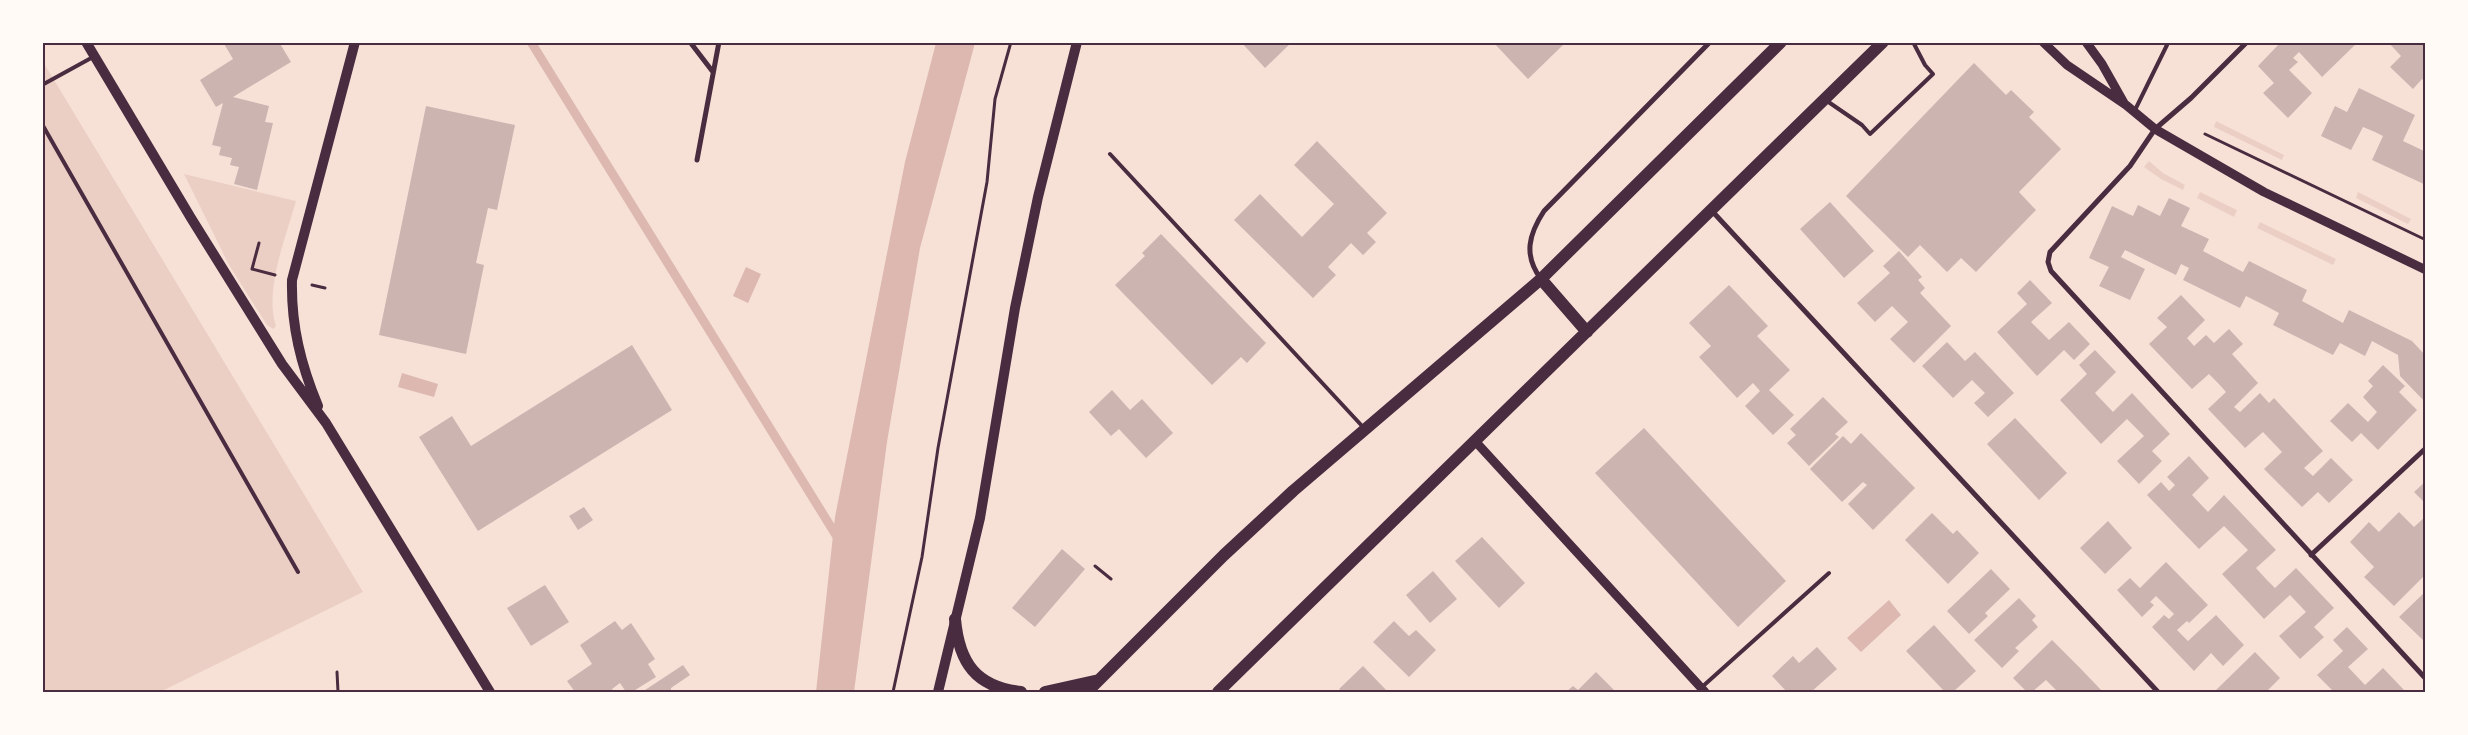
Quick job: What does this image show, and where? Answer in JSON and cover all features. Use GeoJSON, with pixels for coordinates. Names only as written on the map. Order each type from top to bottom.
{"type":"FeatureCollection","features":[{"type":"Feature","properties":{"kind":"main road"},"geometry":{"type":"LineString","coordinates":[[86,42],[277,356],[326,423],[490,692]]}},
{"type":"Feature","properties":{"kind":"main road"},"geometry":{"type":"LineString","coordinates":[[326,423],[311,388],[297,346],[292,317],[292,280],[355,42]]}},
{"type":"Feature","properties":{"kind":"main road"},"geometry":{"type":"LineString","coordinates":[[938,692],[980,518],[1014,308],[1038,197],[1077,42]]}},
{"type":"Feature","properties":{"kind":"main road"},"geometry":{"type":"LineString","coordinates":[[1087,692],[1224,555],[1364,429],[1540,279],[1781,42]]}},
{"type":"Feature","properties":{"kind":"main road"},"geometry":{"type":"LineString","coordinates":[[1218,692],[1883,42]]}},
{"type":"Feature","properties":{"kind":"main road"},"geometry":{"type":"LineString","coordinates":[[1540,279],[1587,332]]}},
{"type":"Feature","properties":{"kind":"main road"},"geometry":{"type":"LineString","coordinates":[[955,619],[956,636],[961,650],[978,677],[1003,690],[1021,692]]}},
{"type":"Feature","properties":{"kind":"main road"},"geometry":{"type":"LineString","coordinates":[[1045,692],[1099,680]]}},
{"type":"Feature","properties":{"kind":"street"},"geometry":{"type":"LineString","coordinates":[[690,42],[713,72]]}},
{"type":"Feature","properties":{"kind":"street"},"geometry":{"type":"LineString","coordinates":[[697,160],[719,42]]}},
{"type":"Feature","properties":{"kind":"street"},"geometry":{"type":"LineString","coordinates":[[1540,279],[1531,262],[1529,238],[1544,211],[1710,42]]}},
{"type":"Feature","properties":{"kind":"street"},"geometry":{"type":"LineString","coordinates":[[2043,42],[2081,76],[2126,105],[2155,129],[2264,192],[2426,270]]}},
{"type":"Feature","properties":{"kind":"street"},"geometry":{"type":"LineString","coordinates":[[2086,42],[2102,64],[2126,105]]}},
{"type":"Feature","properties":{"kind":"street"},"geometry":{"type":"LineString","coordinates":[[2247,42],[2192,98],[2155,129],[2130,166],[2050,252],[2048,262],[2051,271],[2426,680]]}},
{"type":"Feature","properties":{"kind":"street"},"geometry":{"type":"LineString","coordinates":[[1712,211],[2158,692]]}},
{"type":"Feature","properties":{"kind":"street"},"geometry":{"type":"LineString","coordinates":[[1475,441],[1703,690]]}},
{"type":"Feature","properties":{"kind":"street"},"geometry":{"type":"LineString","coordinates":[[2311,555],[2426,448]]}},
{"type":"Feature","properties":{"kind":"lane"},"geometry":{"type":"LineString","coordinates":[[1825,100],[1862,125],[1870,134],[1934,74],[1924,65],[1913,42]]}},
{"type":"Feature","properties":{"kind":"lane"},"geometry":{"type":"LineString","coordinates":[[2134,112],[2167,45],[2164,42]]}},
{"type":"Feature","properties":{"kind":"lane"},"geometry":{"type":"LineString","coordinates":[[42,85],[94,56]]}},
{"type":"Feature","properties":{"kind":"lane"},"geometry":{"type":"LineString","coordinates":[[42,124],[298,572]]}},
{"type":"Feature","properties":{"kind":"lane"},"geometry":{"type":"LineString","coordinates":[[1110,154],[1364,429]]}},
{"type":"Feature","properties":{"kind":"lane"},"geometry":{"type":"LineString","coordinates":[[1703,690],[1829,573]]}},
{"type":"Feature","properties":{"kind":"path"},"geometry":{"type":"LineString","coordinates":[[893,692],[922,558],[938,448],[987,182],[995,99],[1011,42]]}},
{"type":"Feature","properties":{"kind":"path"},"geometry":{"type":"LineString","coordinates":[[2200,134],[2210,135],[2426,240]]}},
{"type":"Feature","properties":{"kind":"path"},"geometry":{"type":"LineString","coordinates":[[1095,566],[1111,580]]}},
{"type":"Feature","properties":{"kind":"path"},"geometry":{"type":"LineString","coordinates":[[337,672],[338,692]]}},
{"type":"Feature","properties":{"kind":"shaded area"},"geometry":{"type":"Polygon","coordinates":[[[936,43],[975,43],[920,248],[887,442],[854,692],[816,692],[835,517],[905,162],[936,43]]]}},
{"type":"Feature","properties":{"kind":"shaded area"},"geometry":{"type":"Polygon","coordinates":[[[42,60],[363,592],[160,692],[43,692],[42,60]]]}},
{"type":"Feature","properties":{"kind":"shaded area"},"geometry":{"type":"Polygon","coordinates":[[[2216,121],[2284,155],[2282,160],[2214,127],[2216,121]]]}},
{"type":"Feature","properties":{"kind":"shaded area"},"geometry":{"type":"Polygon","coordinates":[[[2149,161],[2163,173],[2185,185],[2183,190],[2161,179],[2144,167],[2149,161]]]}},
{"type":"Feature","properties":{"kind":"shaded area"},"geometry":{"type":"Polygon","coordinates":[[[184,174],[296,201],[274,280],[273,312],[276,326],[273,329],[267,325],[229,265],[184,174]]]}},
{"type":"Feature","properties":{"kind":"shaded area"},"geometry":{"type":"Polygon","coordinates":[[[2200,192],[2237,210],[2234,217],[2197,198],[2200,192]]]}},
{"type":"Feature","properties":{"kind":"shaded area"},"geometry":{"type":"Polygon","coordinates":[[[2358,192],[2411,219],[2408,224],[2356,198],[2358,192]]]}},
{"type":"Feature","properties":{"kind":"shaded area"},"geometry":{"type":"Polygon","coordinates":[[[2260,222],[2336,259],[2333,265],[2257,228],[2260,222]]]}},
{"type":"Feature","properties":{"kind":"shaded area"},"geometry":{"type":"Polygon","coordinates":[[[746,267],[761,274],[748,303],[733,296],[746,267]]]}},
{"type":"Feature","properties":{"kind":"shaded area"},"geometry":{"type":"Polygon","coordinates":[[[402,373],[438,384],[434,397],[398,387],[402,373]]]}},
{"type":"Feature","properties":{"kind":"shaded area"},"geometry":{"type":"Polygon","coordinates":[[[1889,600],[1901,615],[1861,652],[1847,638],[1889,600]]]}},
{"type":"Feature","properties":{"kind":"building"},"geometry":{"type":"Polygon","coordinates":[[[223,42],[279,42],[291,62],[233,97],[269,106],[265,122],[273,123],[257,190],[234,184],[239,167],[230,165],[232,158],[219,155],[221,147],[212,145],[223,103],[216,107],[200,80],[233,59],[223,42]]]}},
{"type":"Feature","properties":{"kind":"building"},"geometry":{"type":"Polygon","coordinates":[[[1241,42],[1292,42],[1265,68],[1241,42]]]}},
{"type":"Feature","properties":{"kind":"building"},"geometry":{"type":"Polygon","coordinates":[[[1493,42],[1561,42],[1563,45],[1528,79],[1493,42]]]}},
{"type":"Feature","properties":{"kind":"building"},"geometry":{"type":"Polygon","coordinates":[[[2281,42],[2358,42],[2322,77],[2299,52],[2293,58],[2298,62],[2289,70],[2312,93],[2288,118],[2263,93],[2274,83],[2258,66],[2281,42]]]}},
{"type":"Feature","properties":{"kind":"building"},"geometry":{"type":"Polygon","coordinates":[[[2388,42],[2426,42],[2426,83],[2422,79],[2413,89],[2390,67],[2401,56],[2388,42]]]}},
{"type":"Feature","properties":{"kind":"building"},"geometry":{"type":"Polygon","coordinates":[[[1974,63],[2006,95],[2011,90],[2034,112],[2029,117],[2061,149],[2019,192],[2036,210],[1976,272],[1961,258],[1947,272],[1920,245],[1908,257],[1846,196],[1974,63]]]}},
{"type":"Feature","properties":{"kind":"building"},"geometry":{"type":"Polygon","coordinates":[[[2359,88],[2415,115],[2403,141],[2424,151],[2426,147],[2426,185],[2372,160],[2383,136],[2375,132],[2363,127],[2351,150],[2321,136],[2335,106],[2347,112],[2359,88]]]}},
{"type":"Feature","properties":{"kind":"building"},"geometry":{"type":"Polygon","coordinates":[[[426,106],[515,125],[497,210],[488,208],[476,263],[484,265],[466,354],[379,335],[426,106]]]}},
{"type":"Feature","properties":{"kind":"building"},"geometry":{"type":"Polygon","coordinates":[[[1317,141],[1387,213],[1367,233],[1376,242],[1363,255],[1351,243],[1328,267],[1336,275],[1313,298],[1234,220],[1260,194],[1302,237],[1334,204],[1294,165],[1317,141]]]}},
{"type":"Feature","properties":{"kind":"building"},"geometry":{"type":"Polygon","coordinates":[[[2169,198],[2190,208],[2181,226],[2209,239],[2203,251],[2243,272],[2249,261],[2307,290],[2302,301],[2343,323],[2349,310],[2412,341],[2426,356],[2426,403],[2400,376],[2398,355],[2372,341],[2365,356],[2340,343],[2333,355],[2273,325],[2279,313],[2246,296],[2240,308],[2183,280],[2189,268],[2181,264],[2176,275],[2125,250],[2121,257],[2145,269],[2130,300],[2099,286],[2109,267],[2089,258],[2112,206],[2133,216],[2138,205],[2160,216],[2169,198]]]}},
{"type":"Feature","properties":{"kind":"building"},"geometry":{"type":"Polygon","coordinates":[[[1830,202],[1874,251],[1844,278],[1800,229],[1830,202]]]}},
{"type":"Feature","properties":{"kind":"building"},"geometry":{"type":"Polygon","coordinates":[[[1161,234],[1266,343],[1247,363],[1241,357],[1212,385],[1115,285],[1145,256],[1142,253],[1161,234]]]}},
{"type":"Feature","properties":{"kind":"building"},"geometry":{"type":"Polygon","coordinates":[[[1899,251],[1922,277],[1918,280],[1925,288],[1920,293],[1951,326],[1914,363],[1890,339],[1908,322],[1892,306],[1875,322],[1857,303],[1890,273],[1883,266],[1899,251]]]}},
{"type":"Feature","properties":{"kind":"building"},"geometry":{"type":"Polygon","coordinates":[[[2030,280],[2052,303],[2031,322],[2049,340],[2069,322],[2090,344],[2074,360],[2064,350],[2037,376],[1997,332],[2027,304],[2017,293],[2030,280]]]}},
{"type":"Feature","properties":{"kind":"building"},"geometry":{"type":"Polygon","coordinates":[[[1729,285],[1768,326],[1757,336],[1790,370],[1769,390],[1794,415],[1773,435],[1745,406],[1760,391],[1753,383],[1737,398],[1699,357],[1711,346],[1689,323],[1729,285]]]}},
{"type":"Feature","properties":{"kind":"building"},"geometry":{"type":"Polygon","coordinates":[[[2181,295],[2205,320],[2187,338],[2194,346],[2206,335],[2214,343],[2229,329],[2243,344],[2232,354],[2258,383],[2234,407],[2240,412],[2260,393],[2269,403],[2274,398],[2323,451],[2304,468],[2313,476],[2331,458],[2353,480],[2329,503],[2318,492],[2302,507],[2264,469],[2282,452],[2263,432],[2245,448],[2208,409],[2226,392],[2218,383],[2209,374],[2192,389],[2149,344],[2167,327],[2157,318],[2181,295]]]}},
{"type":"Feature","properties":{"kind":"building"},"geometry":{"type":"Polygon","coordinates":[[[1947,342],[1965,361],[1975,352],[2014,393],[1988,417],[1974,403],[1985,393],[1972,380],[1953,398],[1922,366],[1947,342]]]}},
{"type":"Feature","properties":{"kind":"building"},"geometry":{"type":"Polygon","coordinates":[[[632,345],[672,410],[478,531],[419,437],[452,416],[471,446],[632,345]]]}},
{"type":"Feature","properties":{"kind":"building"},"geometry":{"type":"Polygon","coordinates":[[[2095,350],[2116,372],[2095,393],[2113,412],[2132,393],[2170,434],[2152,451],[2162,461],[2139,484],[2117,461],[2144,436],[2127,419],[2101,444],[2060,400],[2087,374],[2079,365],[2095,350]]]}},
{"type":"Feature","properties":{"kind":"building"},"geometry":{"type":"Polygon","coordinates":[[[2383,365],[2405,386],[2399,392],[2417,410],[2378,450],[2361,433],[2352,442],[2330,421],[2348,403],[2368,422],[2377,412],[2363,397],[2373,386],[2368,381],[2383,365]]]}},
{"type":"Feature","properties":{"kind":"building"},"geometry":{"type":"Polygon","coordinates":[[[1112,390],[1130,410],[1142,399],[1173,433],[1146,458],[1119,429],[1111,436],[1089,412],[1112,390]]]}},
{"type":"Feature","properties":{"kind":"building"},"geometry":{"type":"Polygon","coordinates":[[[1823,397],[1848,422],[1835,434],[1839,437],[1809,466],[1787,443],[1796,435],[1790,429],[1823,397]]]}},
{"type":"Feature","properties":{"kind":"building"},"geometry":{"type":"Polygon","coordinates":[[[2015,418],[2067,473],[2039,500],[1987,444],[2015,418]]]}},
{"type":"Feature","properties":{"kind":"building"},"geometry":{"type":"Polygon","coordinates":[[[1644,428],[1786,581],[1738,627],[1595,473],[1644,428]]]}},
{"type":"Feature","properties":{"kind":"building"},"geometry":{"type":"Polygon","coordinates":[[[1861,433],[1915,488],[1873,530],[1848,504],[1867,485],[1863,482],[1842,502],[1810,469],[1843,436],[1851,444],[1861,433]]]}},
{"type":"Feature","properties":{"kind":"building"},"geometry":{"type":"Polygon","coordinates":[[[2189,456],[2209,478],[2192,495],[2208,512],[2224,495],[2276,550],[2256,568],[2266,579],[2275,588],[2296,568],[2334,608],[2314,627],[2324,637],[2300,659],[2279,636],[2306,612],[2290,595],[2264,619],[2222,574],[2248,550],[2224,526],[2199,549],[2147,495],[2161,482],[2169,491],[2175,485],[2167,477],[2189,456]]]}},
{"type":"Feature","properties":{"kind":"building"},"geometry":{"type":"Polygon","coordinates":[[[2426,481],[2426,504],[2414,492],[2426,481]]]}},
{"type":"Feature","properties":{"kind":"building"},"geometry":{"type":"Polygon","coordinates":[[[584,507],[593,520],[578,530],[569,516],[584,507]]]}},
{"type":"Feature","properties":{"kind":"building"},"geometry":{"type":"Polygon","coordinates":[[[2399,512],[2414,527],[2426,516],[2426,574],[2394,606],[2364,577],[2374,567],[2350,542],[2369,522],[2379,532],[2399,512]]]}},
{"type":"Feature","properties":{"kind":"building"},"geometry":{"type":"Polygon","coordinates":[[[1932,513],[1953,534],[1957,530],[1979,553],[1948,584],[1905,540],[1932,513]]]}},
{"type":"Feature","properties":{"kind":"building"},"geometry":{"type":"Polygon","coordinates":[[[2108,521],[2132,548],[2105,574],[2080,548],[2108,521]]]}},
{"type":"Feature","properties":{"kind":"building"},"geometry":{"type":"Polygon","coordinates":[[[1482,537],[1525,583],[1499,608],[1455,561],[1482,537]]]}},
{"type":"Feature","properties":{"kind":"building"},"geometry":{"type":"Polygon","coordinates":[[[1062,549],[1085,569],[1035,627],[1012,608],[1062,549]]]}},
{"type":"Feature","properties":{"kind":"building"},"geometry":{"type":"Polygon","coordinates":[[[2166,562],[2208,605],[2189,623],[2187,621],[2177,630],[2188,641],[2216,615],[2244,645],[2223,666],[2211,653],[2194,671],[2152,627],[2164,615],[2169,619],[2174,614],[2156,596],[2150,602],[2154,605],[2142,617],[2117,590],[2130,578],[2140,588],[2166,562]]]}},
{"type":"Feature","properties":{"kind":"building"},"geometry":{"type":"Polygon","coordinates":[[[1991,569],[2010,589],[1985,613],[1988,616],[1969,634],[1947,611],[1991,569]]]}},
{"type":"Feature","properties":{"kind":"building"},"geometry":{"type":"Polygon","coordinates":[[[1433,571],[1457,599],[1430,623],[1406,595],[1433,571]]]}},
{"type":"Feature","properties":{"kind":"building"},"geometry":{"type":"Polygon","coordinates":[[[545,585],[569,622],[531,646],[507,608],[545,585]]]}},
{"type":"Feature","properties":{"kind":"building"},"geometry":{"type":"Polygon","coordinates":[[[2426,591],[2426,643],[2399,617],[2426,591]]]}},
{"type":"Feature","properties":{"kind":"building"},"geometry":{"type":"Polygon","coordinates":[[[2019,598],[2036,616],[2032,620],[2038,627],[2015,648],[2019,651],[2002,668],[1974,640],[2019,598]]]}},
{"type":"Feature","properties":{"kind":"building"},"geometry":{"type":"Polygon","coordinates":[[[615,621],[622,630],[631,623],[655,659],[648,664],[656,677],[632,692],[626,692],[620,683],[612,689],[614,692],[575,692],[567,681],[592,664],[580,645],[615,621]]]}},
{"type":"Feature","properties":{"kind":"building"},"geometry":{"type":"Polygon","coordinates":[[[1394,621],[1409,636],[1416,630],[1436,650],[1409,677],[1373,642],[1394,621]]]}},
{"type":"Feature","properties":{"kind":"building"},"geometry":{"type":"Polygon","coordinates":[[[1934,625],[1976,671],[1953,692],[1945,692],[1906,651],[1934,625]]]}},
{"type":"Feature","properties":{"kind":"building"},"geometry":{"type":"Polygon","coordinates":[[[2347,627],[2368,649],[2348,667],[2365,685],[2383,668],[2405,691],[2334,692],[2317,675],[2343,651],[2333,640],[2347,627]]]}},
{"type":"Feature","properties":{"kind":"building"},"geometry":{"type":"Polygon","coordinates":[[[2052,640],[2103,692],[2058,692],[2046,680],[2032,692],[2027,692],[2013,678],[2052,640]]]}},
{"type":"Feature","properties":{"kind":"building"},"geometry":{"type":"Polygon","coordinates":[[[1817,647],[1837,669],[1811,692],[1787,692],[1772,676],[1793,656],[1799,663],[1817,647]]]}},
{"type":"Feature","properties":{"kind":"building"},"geometry":{"type":"Polygon","coordinates":[[[2255,652],[2280,678],[2266,692],[2215,691],[2255,652]]]}},
{"type":"Feature","properties":{"kind":"building"},"geometry":{"type":"Polygon","coordinates":[[[683,665],[690,675],[671,688],[671,692],[642,692],[683,665]]]}},
{"type":"Feature","properties":{"kind":"building"},"geometry":{"type":"Polygon","coordinates":[[[1363,666],[1388,692],[1343,692],[1339,689],[1363,666]]]}},
{"type":"Feature","properties":{"kind":"building"},"geometry":{"type":"Polygon","coordinates":[[[1596,672],[1616,692],[1566,692],[1573,686],[1578,690],[1596,672]]]}},
{"type":"Feature","properties":{"kind":"waterway"},"geometry":{"type":"LineString","coordinates":[[531,42],[839,540]]}}]}
